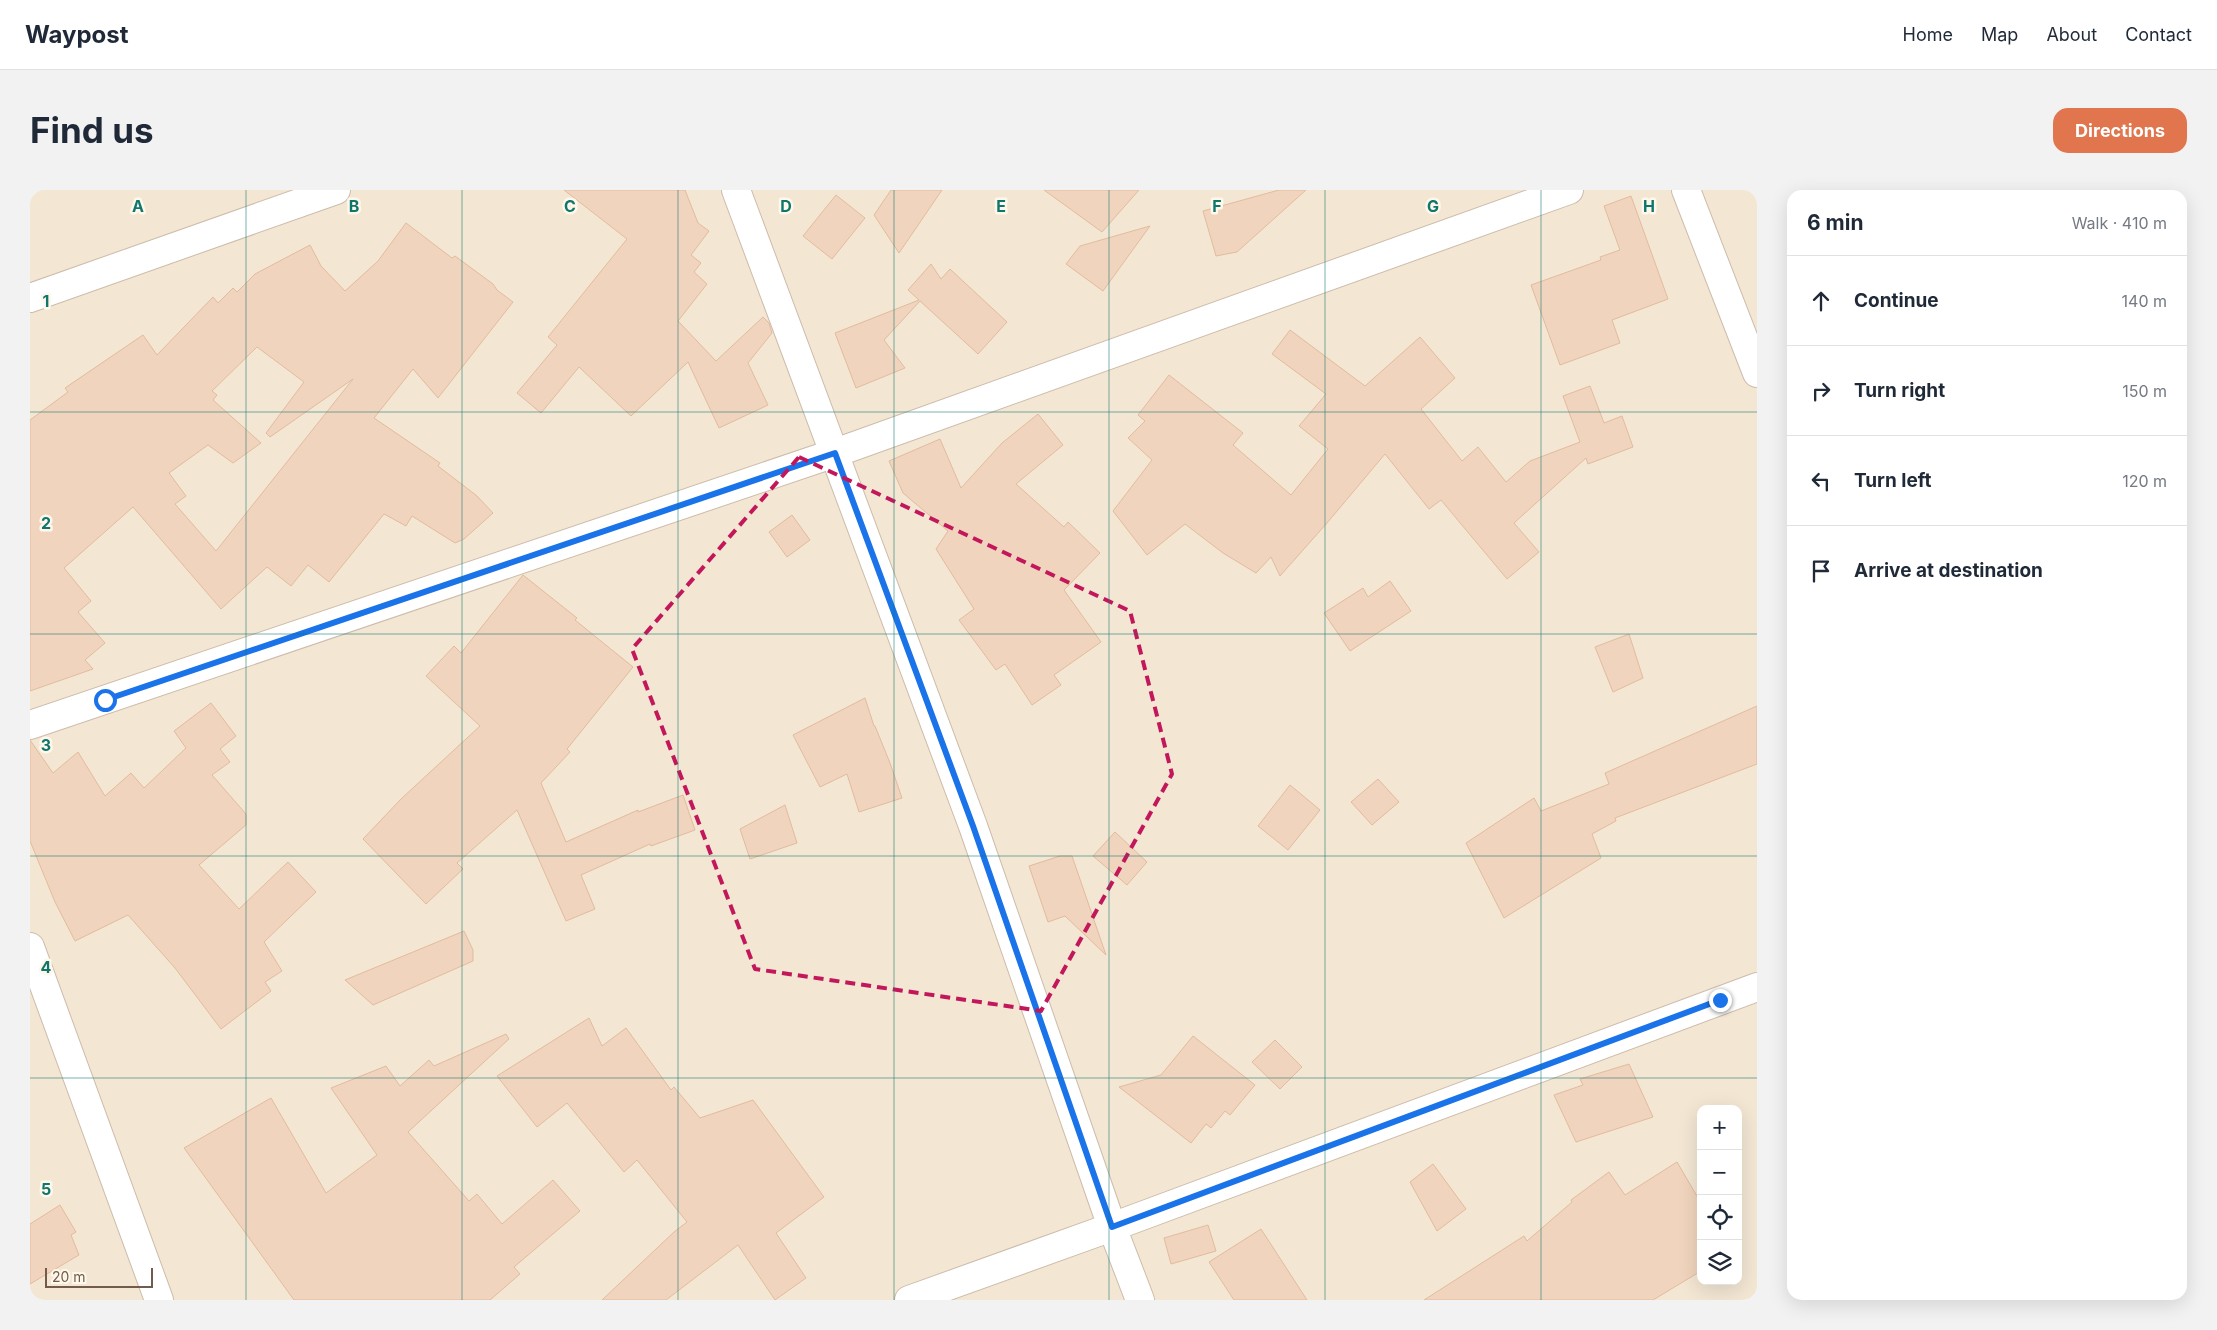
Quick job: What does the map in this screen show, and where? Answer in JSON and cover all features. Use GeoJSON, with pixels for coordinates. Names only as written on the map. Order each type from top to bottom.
{"type":"FeatureCollection","features":[{"type":"Feature","properties":{"kind":"street"},"geometry":{"type":"LineString","coordinates":[[30,298],[336,190]]}},
{"type":"Feature","properties":{"kind":"street"},"geometry":{"type":"LineString","coordinates":[[736,190],[973,826],[1112,1227],[1140,1300]]}},
{"type":"Feature","properties":{"kind":"street"},"geometry":{"type":"LineString","coordinates":[[30,725],[835,453],[1569,190]]}},
{"type":"Feature","properties":{"kind":"street"},"geometry":{"type":"LineString","coordinates":[[1686,190],[1757,373]]}},
{"type":"Feature","properties":{"kind":"street"},"geometry":{"type":"LineString","coordinates":[[30,947],[159,1300]]}},
{"type":"Feature","properties":{"kind":"street"},"geometry":{"type":"LineString","coordinates":[[909,1300],[1112,1227],[1757,987]]}},
{"type":"Feature","properties":{"kind":"highlighted area"},"geometry":{"type":"Polygon","coordinates":[[[799,457],[1130,611],[1172,774],[1041,1011],[755,969],[632,649],[799,457]]]}},
{"type":"Feature","properties":{"kind":"shaded area"},"geometry":{"type":"Polygon","coordinates":[[[30,190],[1757,190],[1757,1300],[30,1300],[30,190]]]}},
{"type":"Feature","properties":{"kind":"building"},"geometry":{"type":"Polygon","coordinates":[[[564,190],[685,190],[698,223],[709,231],[691,255],[701,263],[694,272],[707,284],[678,321],[716,361],[763,317],[769,323],[772,333],[748,363],[768,405],[719,428],[688,362],[631,416],[579,367],[541,413],[517,393],[557,345],[548,337],[627,239],[564,190]]]}},
{"type":"Feature","properties":{"kind":"building"},"geometry":{"type":"Polygon","coordinates":[[[891,190],[942,190],[899,253],[874,215],[891,190]]]}},
{"type":"Feature","properties":{"kind":"building"},"geometry":{"type":"Polygon","coordinates":[[[1044,190],[1139,190],[1102,232],[1044,190]]]}},
{"type":"Feature","properties":{"kind":"building"},"geometry":{"type":"Polygon","coordinates":[[[1279,190],[1306,190],[1237,252],[1216,256],[1203,211],[1279,190]]]}},
{"type":"Feature","properties":{"kind":"building"},"geometry":{"type":"Polygon","coordinates":[[[836,195],[865,218],[832,259],[803,236],[836,195]]]}},
{"type":"Feature","properties":{"kind":"building"},"geometry":{"type":"Polygon","coordinates":[[[1631,196],[1668,299],[1612,320],[1620,343],[1560,365],[1531,285],[1601,260],[1600,257],[1620,250],[1604,206],[1631,196]]]}},
{"type":"Feature","properties":{"kind":"building"},"geometry":{"type":"Polygon","coordinates":[[[406,223],[452,258],[455,256],[493,284],[497,290],[513,302],[438,398],[413,369],[374,418],[440,463],[438,466],[477,496],[493,513],[464,539],[455,543],[412,516],[406,526],[384,514],[329,582],[308,565],[291,586],[267,567],[221,609],[133,507],[64,568],[91,601],[78,612],[105,643],[85,660],[93,669],[30,691],[30,420],[68,392],[65,388],[143,335],[157,355],[213,297],[218,303],[233,288],[237,292],[255,274],[310,245],[321,266],[345,291],[378,261],[406,223]],[[257,347],[212,391],[217,395],[213,400],[261,443],[233,463],[208,445],[169,473],[186,496],[175,504],[216,551],[353,379],[270,437],[266,433],[304,382],[257,347]]]}},
{"type":"Feature","properties":{"kind":"building"},"geometry":{"type":"Polygon","coordinates":[[[1150,226],[1103,291],[1066,264],[1080,246],[1150,226]]]}},
{"type":"Feature","properties":{"kind":"building"},"geometry":{"type":"Polygon","coordinates":[[[931,264],[941,279],[950,269],[1007,322],[978,354],[920,301],[884,340],[905,368],[856,388],[835,333],[919,300],[908,290],[931,264]]]}},
{"type":"Feature","properties":{"kind":"building"},"geometry":{"type":"Polygon","coordinates":[[[1290,330],[1365,386],[1420,337],[1455,378],[1421,409],[1462,461],[1478,447],[1506,482],[1530,461],[1580,442],[1563,396],[1590,386],[1604,423],[1622,416],[1633,447],[1588,464],[1586,458],[1514,523],[1539,552],[1507,579],[1441,500],[1429,509],[1385,454],[1280,576],[1271,557],[1256,573],[1223,553],[1185,524],[1147,555],[1113,511],[1152,460],[1128,438],[1145,421],[1138,415],[1169,375],[1243,433],[1233,445],[1291,495],[1328,449],[1299,426],[1326,394],[1272,354],[1290,330]]]}},
{"type":"Feature","properties":{"kind":"building"},"geometry":{"type":"Polygon","coordinates":[[[1038,414],[1063,445],[1016,484],[1064,527],[1068,522],[1100,553],[1064,590],[1101,642],[1054,675],[1061,685],[1032,705],[1005,664],[996,670],[959,620],[974,609],[936,549],[948,531],[903,493],[889,461],[940,439],[961,488],[1002,443],[1038,414]]]}},
{"type":"Feature","properties":{"kind":"building"},"geometry":{"type":"Polygon","coordinates":[[[792,515],[810,540],[787,557],[769,532],[792,515]]]}},
{"type":"Feature","properties":{"kind":"building"},"geometry":{"type":"Polygon","coordinates":[[[523,575],[577,618],[575,620],[633,667],[567,749],[570,752],[541,783],[566,842],[638,810],[638,812],[683,795],[695,830],[651,846],[650,844],[581,875],[595,909],[566,921],[517,810],[457,863],[463,869],[426,904],[363,839],[401,799],[480,726],[426,676],[454,646],[461,653],[523,575]]]}},
{"type":"Feature","properties":{"kind":"building"},"geometry":{"type":"Polygon","coordinates":[[[1390,581],[1411,611],[1350,651],[1324,613],[1363,588],[1368,597],[1390,581]]]}},
{"type":"Feature","properties":{"kind":"building"},"geometry":{"type":"Polygon","coordinates":[[[1629,634],[1643,678],[1613,692],[1595,647],[1629,634]]]}},
{"type":"Feature","properties":{"kind":"building"},"geometry":{"type":"Polygon","coordinates":[[[865,698],[902,798],[859,812],[847,774],[820,787],[793,735],[865,698]]]}},
{"type":"Feature","properties":{"kind":"building"},"geometry":{"type":"Polygon","coordinates":[[[211,703],[236,736],[220,749],[230,762],[212,775],[246,814],[246,825],[199,865],[239,909],[288,862],[316,892],[264,942],[282,971],[265,982],[271,991],[221,1029],[175,968],[128,915],[75,941],[55,902],[30,841],[30,740],[53,773],[78,752],[105,796],[131,773],[144,788],[186,748],[174,731],[211,703]]]}},
{"type":"Feature","properties":{"kind":"building"},"geometry":{"type":"Polygon","coordinates":[[[1757,706],[1757,764],[1615,818],[1616,821],[1592,834],[1601,858],[1504,918],[1466,843],[1534,798],[1541,811],[1609,784],[1605,773],[1757,706]]]}},
{"type":"Feature","properties":{"kind":"building"},"geometry":{"type":"Polygon","coordinates":[[[1378,779],[1399,802],[1372,825],[1351,802],[1378,779]]]}},
{"type":"Feature","properties":{"kind":"building"},"geometry":{"type":"Polygon","coordinates":[[[1290,785],[1320,810],[1288,850],[1258,826],[1290,785]]]}},
{"type":"Feature","properties":{"kind":"building"},"geometry":{"type":"Polygon","coordinates":[[[785,805],[797,843],[750,859],[740,829],[785,805]]]}},
{"type":"Feature","properties":{"kind":"building"},"geometry":{"type":"Polygon","coordinates":[[[1115,832],[1147,862],[1127,885],[1093,856],[1115,832]]]}},
{"type":"Feature","properties":{"kind":"building"},"geometry":{"type":"Polygon","coordinates":[[[1060,856],[1072,856],[1106,955],[1065,916],[1048,922],[1029,866],[1060,856]]]}},
{"type":"Feature","properties":{"kind":"building"},"geometry":{"type":"Polygon","coordinates":[[[464,931],[473,950],[473,961],[373,1005],[345,980],[464,931]]]}},
{"type":"Feature","properties":{"kind":"building"},"geometry":{"type":"Polygon","coordinates":[[[589,1018],[602,1046],[626,1028],[671,1090],[674,1087],[700,1118],[753,1100],[824,1197],[776,1233],[806,1278],[775,1300],[738,1245],[666,1300],[602,1300],[687,1222],[637,1160],[624,1172],[567,1103],[537,1127],[497,1076],[589,1018]]]}},
{"type":"Feature","properties":{"kind":"building"},"geometry":{"type":"Polygon","coordinates":[[[506,1034],[509,1039],[408,1132],[469,1201],[477,1194],[502,1224],[553,1180],[580,1211],[514,1267],[520,1274],[490,1300],[294,1300],[184,1148],[271,1098],[326,1193],[377,1155],[331,1088],[386,1066],[400,1086],[429,1060],[434,1066],[506,1034]]]}},
{"type":"Feature","properties":{"kind":"building"},"geometry":{"type":"Polygon","coordinates":[[[1193,1036],[1255,1085],[1230,1115],[1225,1111],[1211,1128],[1206,1124],[1191,1143],[1119,1087],[1161,1075],[1193,1036]]]}},
{"type":"Feature","properties":{"kind":"building"},"geometry":{"type":"Polygon","coordinates":[[[1275,1040],[1302,1067],[1280,1089],[1252,1062],[1275,1040]]]}},
{"type":"Feature","properties":{"kind":"building"},"geometry":{"type":"Polygon","coordinates":[[[1629,1064],[1653,1117],[1576,1142],[1554,1095],[1583,1085],[1580,1079],[1629,1064]]]}},
{"type":"Feature","properties":{"kind":"building"},"geometry":{"type":"Polygon","coordinates":[[[1677,1162],[1697,1196],[1697,1273],[1653,1300],[1424,1300],[1524,1236],[1527,1241],[1572,1202],[1571,1200],[1609,1172],[1625,1195],[1677,1162]]]}},
{"type":"Feature","properties":{"kind":"building"},"geometry":{"type":"Polygon","coordinates":[[[1433,1164],[1466,1209],[1437,1231],[1410,1182],[1433,1164]]]}},
{"type":"Feature","properties":{"kind":"building"},"geometry":{"type":"Polygon","coordinates":[[[60,1205],[76,1232],[71,1235],[79,1255],[30,1284],[30,1224],[60,1205]]]}},
{"type":"Feature","properties":{"kind":"building"},"geometry":{"type":"Polygon","coordinates":[[[1208,1225],[1216,1251],[1171,1264],[1164,1238],[1208,1225]]]}},
{"type":"Feature","properties":{"kind":"building"},"geometry":{"type":"Polygon","coordinates":[[[1261,1229],[1307,1300],[1234,1300],[1209,1262],[1261,1229]]]}},
{"type":"Feature","properties":{"kind":"route"},"geometry":{"type":"LineString","coordinates":[[105,700],[835,453],[973,826],[1112,1227],[1720,1000]]}}]}
